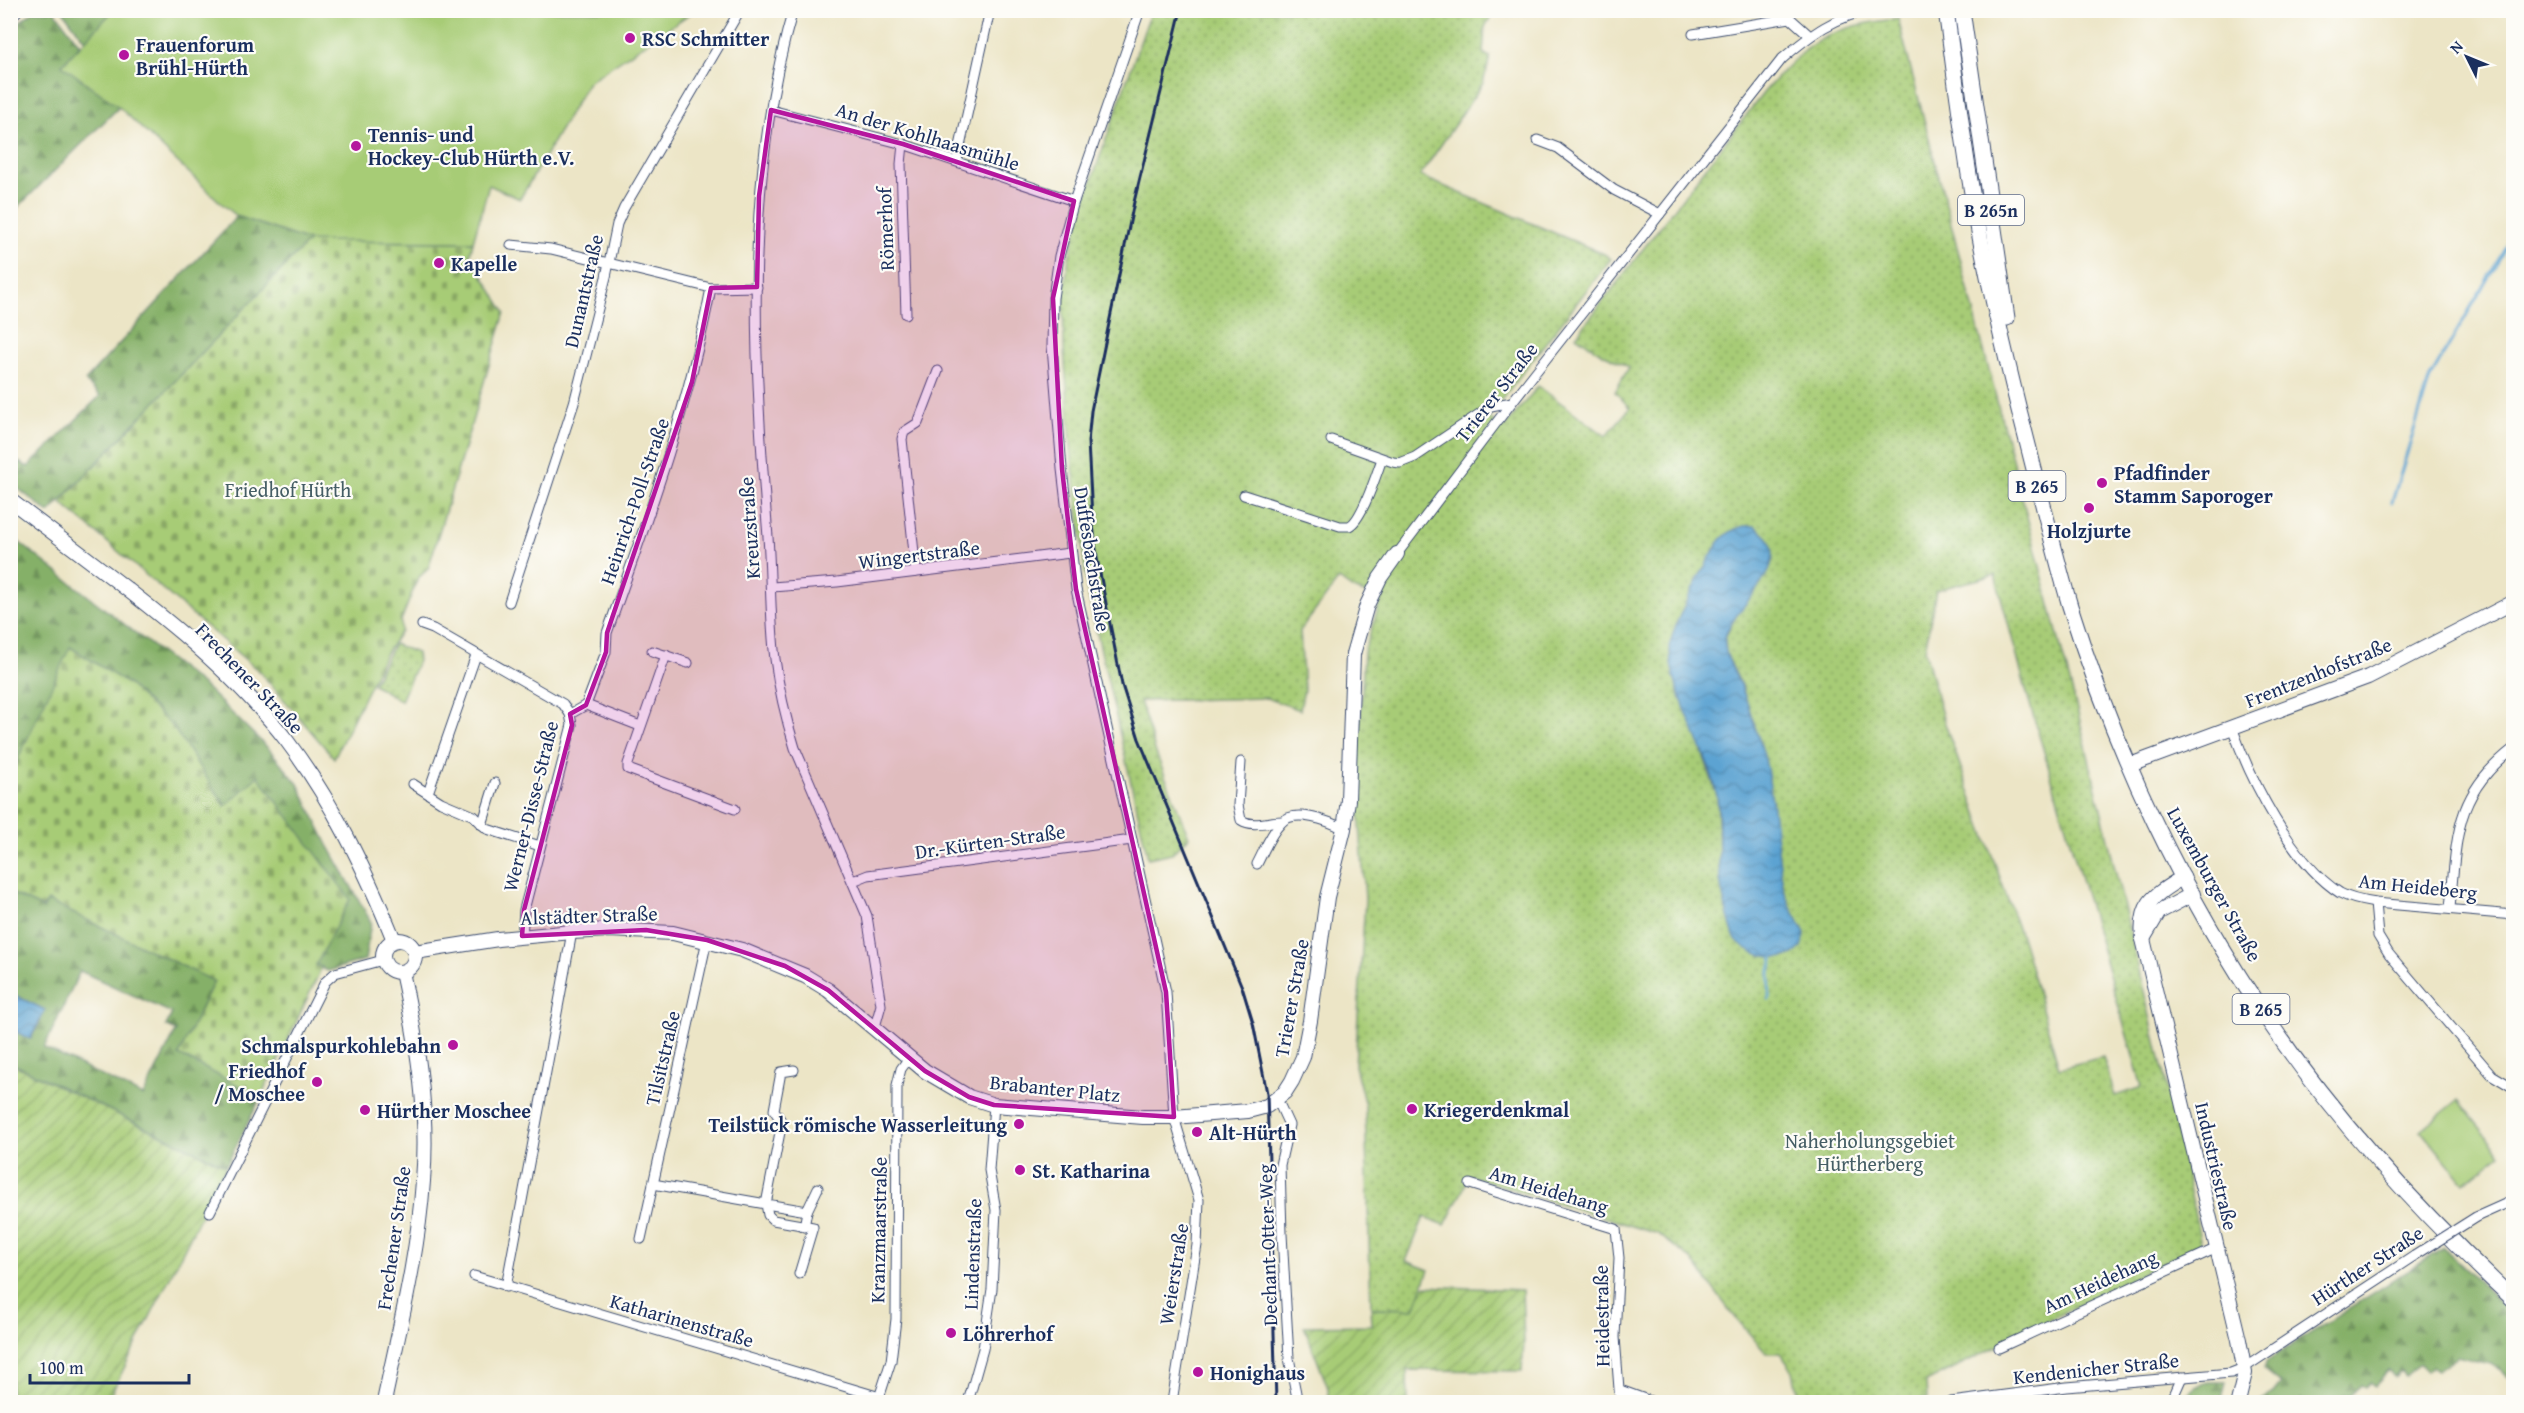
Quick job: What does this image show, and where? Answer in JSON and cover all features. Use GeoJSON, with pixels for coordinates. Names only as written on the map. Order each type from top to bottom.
{"type":"FeatureCollection","features":[{"type":"Feature","properties":{"kind":"main road","name":"B 265n"},"geometry":{"type":"LineString","coordinates":[[1946,10],[1977,225],[2019,410]]}},
{"type":"Feature","properties":{"kind":"main road","name":"B 265n"},"geometry":{"type":"LineString","coordinates":[[1962,10],[2019,410]]}},
{"type":"Feature","properties":{"kind":"main road","name":"Luxemburger Straße"},"geometry":{"type":"LineString","coordinates":[[2019,410],[2038,491],[2070,606],[2100,693],[2130,765],[2183,877],[2269,1022],[2320,1093],[2416,1206],[2514,1300]]}},
{"type":"Feature","properties":{"kind":"street"},"geometry":{"type":"LineString","coordinates":[[10,14],[15,10]]}},
{"type":"Feature","properties":{"kind":"street","name":"Dunantstraße"},"geometry":{"type":"LineString","coordinates":[[508,602],[574,403],[610,261],[617,224],[624,208],[740,10]]}},
{"type":"Feature","properties":{"kind":"street","name":"Kreuzstraße"},"geometry":{"type":"LineString","coordinates":[[793,10],[764,151],[756,248],[763,473],[775,657],[787,721],[795,748],[867,916],[880,993],[880,1014],[875,1028]]}},
{"type":"Feature","properties":{"kind":"street"},"geometry":{"type":"LineString","coordinates":[[957,160],[990,10]]}},
{"type":"Feature","properties":{"kind":"street","name":"Duffesbachstraße"},"geometry":{"type":"LineString","coordinates":[[1140,10],[1074,201],[1059,256],[1053,298],[1052,346],[1070,553],[1076,589],[1166,992],[1174,1117]]}},
{"type":"Feature","properties":{"kind":"street","name":"Trierer Straße"},"geometry":{"type":"LineString","coordinates":[[1174,1117],[1248,1111],[1267,1106],[1277,1099],[1292,1082],[1303,1057],[1327,897],[1344,829],[1348,800],[1353,654],[1366,605],[1380,578],[1512,402],[1782,59],[1809,35],[1834,21],[1856,13],[1874,10]]}},
{"type":"Feature","properties":{"kind":"street"},"geometry":{"type":"LineString","coordinates":[[1693,34],[1790,14],[1809,35]]}},
{"type":"Feature","properties":{"kind":"street","name":"An der Kohlhaasmühle"},"geometry":{"type":"LineString","coordinates":[[771,110],[957,160],[1074,201]]}},
{"type":"Feature","properties":{"kind":"street"},"geometry":{"type":"LineString","coordinates":[[1537,140],[1558,148],[1614,190],[1660,214]]}},
{"type":"Feature","properties":{"kind":"street","name":"Römerhof"},"geometry":{"type":"LineString","coordinates":[[903,144],[901,164],[906,314]]}},
{"type":"Feature","properties":{"kind":"street"},"geometry":{"type":"LineString","coordinates":[[511,245],[552,249],[610,261],[711,288],[757,286]]}},
{"type":"Feature","properties":{"kind":"street","name":"Heinrich-Poll-Straße"},"geometry":{"type":"LineString","coordinates":[[586,705],[606,652],[607,633],[676,435],[692,382],[711,288]]}},
{"type":"Feature","properties":{"kind":"street"},"geometry":{"type":"LineString","coordinates":[[916,572],[902,439],[904,432],[914,428],[918,423],[938,371]]}},
{"type":"Feature","properties":{"kind":"street"},"geometry":{"type":"LineString","coordinates":[[1331,440],[1382,459],[1400,463],[1415,457],[1491,406],[1512,402]]}},
{"type":"Feature","properties":{"kind":"street"},"geometry":{"type":"LineString","coordinates":[[1244,495],[1340,526],[1349,526],[1362,509],[1382,459]]}},
{"type":"Feature","properties":{"kind":"street","name":"Frechener Straße"},"geometry":{"type":"LineString","coordinates":[[10,500],[174,628],[217,666],[286,740],[342,823],[369,879],[394,940]]}},
{"type":"Feature","properties":{"kind":"street","name":"Wingertstraße"},"geometry":{"type":"LineString","coordinates":[[772,587],[837,582],[1070,553]]}},
{"type":"Feature","properties":{"kind":"street","name":"Frentzenhofstraße"},"geometry":{"type":"LineString","coordinates":[[2130,765],[2368,677],[2514,602]]}},
{"type":"Feature","properties":{"kind":"street","name":"Werner-Disse-Straße"},"geometry":{"type":"LineString","coordinates":[[422,625],[433,629],[563,704],[570,714],[572,725],[524,910],[522,936]]}},
{"type":"Feature","properties":{"kind":"street"},"geometry":{"type":"LineString","coordinates":[[652,651],[688,663]]}},
{"type":"Feature","properties":{"kind":"street"},"geometry":{"type":"LineString","coordinates":[[428,793],[476,655]]}},
{"type":"Feature","properties":{"kind":"street"},"geometry":{"type":"LineString","coordinates":[[666,656],[640,726],[628,769],[735,809]]}},
{"type":"Feature","properties":{"kind":"street"},"geometry":{"type":"LineString","coordinates":[[570,714],[586,705],[640,726]]}},
{"type":"Feature","properties":{"kind":"street","name":"Am Heideberg"},"geometry":{"type":"LineString","coordinates":[[2232,727],[2262,797],[2286,834],[2311,866],[2340,893],[2355,900],[2375,903],[2514,915]]}},
{"type":"Feature","properties":{"kind":"street"},"geometry":{"type":"LineString","coordinates":[[2450,908],[2458,829],[2463,810],[2483,777],[2498,760],[2514,748]]}},
{"type":"Feature","properties":{"kind":"street"},"geometry":{"type":"LineString","coordinates":[[1241,762],[1238,805],[1241,820],[1245,823],[1261,824],[1282,821],[1290,817],[1317,818],[1344,829]]}},
{"type":"Feature","properties":{"kind":"street"},"geometry":{"type":"LineString","coordinates":[[482,825],[495,783]]}},
{"type":"Feature","properties":{"kind":"street"},"geometry":{"type":"LineString","coordinates":[[413,784],[474,816],[482,825],[540,846]]}},
{"type":"Feature","properties":{"kind":"street"},"geometry":{"type":"LineString","coordinates":[[1257,864],[1282,821]]}},
{"type":"Feature","properties":{"kind":"street","name":"Dr.-Kürten-Straße"},"geometry":{"type":"LineString","coordinates":[[853,881],[868,875],[1132,840]]}},
{"type":"Feature","properties":{"kind":"street","name":"Industriestraße"},"geometry":{"type":"LineString","coordinates":[[2183,877],[2155,896],[2146,907],[2141,923],[2244,1368],[2245,1380],[2238,1402]]}},
{"type":"Feature","properties":{"kind":"street"},"geometry":{"type":"LineString","coordinates":[[2143,939],[2158,912],[2193,894]]}},
{"type":"Feature","properties":{"kind":"street"},"geometry":{"type":"LineString","coordinates":[[2375,903],[2378,936],[2389,954],[2492,1074],[2514,1088]]}},
{"type":"Feature","properties":{"kind":"street","name":"Alstädter Straße"},"geometry":{"type":"LineString","coordinates":[[415,952],[522,936],[572,932],[646,930],[707,940],[785,966],[805,976],[828,990],[909,1058]]}},
{"type":"Feature","properties":{"kind":"street"},"geometry":{"type":"LineString","coordinates":[[506,1287],[572,932]]}},
{"type":"Feature","properties":{"kind":"street"},"geometry":{"type":"LineString","coordinates":[[394,940],[405,940],[415,952],[414,962],[402,972],[388,968],[383,960],[384,948],[394,940]]}},
{"type":"Feature","properties":{"kind":"street","name":"Tilsitstraße"},"geometry":{"type":"LineString","coordinates":[[640,1239],[707,940]]}},
{"type":"Feature","properties":{"kind":"street"},"geometry":{"type":"LineString","coordinates":[[210,1212],[325,982],[335,973],[383,960]]}},
{"type":"Feature","properties":{"kind":"street","name":"Frechener Straße"},"geometry":{"type":"LineString","coordinates":[[384,1402],[405,1300],[423,1179],[422,1078],[402,972]]}},
{"type":"Feature","properties":{"kind":"street","name":"Brabanter Platz"},"geometry":{"type":"LineString","coordinates":[[909,1058],[947,1086],[969,1097],[994,1105],[1143,1117],[1174,1117]]}},
{"type":"Feature","properties":{"kind":"street","name":"Kranzmaarstraße"},"geometry":{"type":"LineString","coordinates":[[879,1400],[891,1361],[896,1319],[897,1085],[901,1069],[909,1058]]}},
{"type":"Feature","properties":{"kind":"street"},"geometry":{"type":"LineString","coordinates":[[794,1071],[781,1072],[774,1110],[782,1122],[766,1204],[768,1215],[773,1220],[813,1227],[799,1274]]}},
{"type":"Feature","properties":{"kind":"street","name":"Dechant-Otter-Weg"},"geometry":{"type":"LineString","coordinates":[[1277,1099],[1289,1125],[1280,1165],[1281,1234],[1289,1358],[1296,1393]]}},
{"type":"Feature","properties":{"kind":"street","name":"Lindenstraße"},"geometry":{"type":"LineString","coordinates":[[968,1402],[983,1349],[992,1289],[996,1210],[989,1170],[994,1105]]}},
{"type":"Feature","properties":{"kind":"street","name":"Weierstraße"},"geometry":{"type":"LineString","coordinates":[[1172,1402],[1200,1215],[1199,1200],[1174,1117]]}},
{"type":"Feature","properties":{"kind":"street"},"geometry":{"type":"LineString","coordinates":[[653,1184],[807,1211]]}},
{"type":"Feature","properties":{"kind":"street","name":"Am Heidehang"},"geometry":{"type":"LineString","coordinates":[[1470,1184],[1616,1229]]}},
{"type":"Feature","properties":{"kind":"street"},"geometry":{"type":"LineString","coordinates":[[804,1227],[807,1211],[818,1188]]}},
{"type":"Feature","properties":{"kind":"street","name":"Hürther Straße"},"geometry":{"type":"LineString","coordinates":[[2244,1368],[2476,1217],[2514,1200]]}},
{"type":"Feature","properties":{"kind":"street","name":"Heidestraße"},"geometry":{"type":"LineString","coordinates":[[1616,1229],[1619,1258],[1615,1337],[1620,1402]]}},
{"type":"Feature","properties":{"kind":"street","name":"Am Heidehang"},"geometry":{"type":"LineString","coordinates":[[2000,1348],[2217,1248]]}},
{"type":"Feature","properties":{"kind":"street","name":"Katharinenstraße"},"geometry":{"type":"LineString","coordinates":[[474,1276],[879,1400]]}},
{"type":"Feature","properties":{"kind":"street","name":"Kendenicher Straße"},"geometry":{"type":"LineString","coordinates":[[1951,1402],[2067,1388],[2231,1373],[2244,1368]]}},
{"type":"Feature","properties":{"kind":"street"},"geometry":{"type":"LineString","coordinates":[[2171,1402],[2182,1377]]}},
{"type":"Feature","properties":{"kind":"street"},"geometry":{"type":"LineString","coordinates":[[1620,1390],[1653,1402]]}},
{"type":"Feature","properties":{"kind":"highlighted area"},"geometry":{"type":"Polygon","coordinates":[[[771,110],[903,144],[1074,201],[1053,298],[1062,469],[1076,589],[1166,992],[1174,1117],[994,1105],[969,1097],[925,1071],[828,990],[785,966],[707,940],[646,930],[522,936],[524,910],[572,725],[570,714],[586,705],[606,652],[607,633],[692,382],[711,288],[757,287],[759,196],[771,110]]]}},
{"type":"Feature","properties":{"kind":"green space"},"geometry":{"type":"Polygon","coordinates":[[[34,11],[55,11],[80,45],[62,65],[119,107],[12,213],[11,28],[34,11]]]}},
{"type":"Feature","properties":{"kind":"green space"},"geometry":{"type":"Polygon","coordinates":[[[63,11],[113,11],[85,41],[63,11]]]}},
{"type":"Feature","properties":{"kind":"green space","name":"Tennis- und Hockey-Club Hürth e.V."},"geometry":{"type":"Polygon","coordinates":[[[113,11],[694,11],[588,82],[520,199],[489,185],[473,242],[309,241],[237,216],[119,107],[62,65],[113,11]]]}},
{"type":"Feature","properties":{"kind":"green space","name":"Naherholungsgebiet Hürtherberg"},"geometry":{"type":"Polygon","coordinates":[[[1151,11],[1494,11],[1485,27],[1483,53],[1490,57],[1483,83],[1420,176],[1611,259],[1488,417],[1504,428],[1538,386],[1606,436],[1630,408],[1615,392],[1629,367],[1601,353],[1576,336],[1764,92],[1794,60],[1822,39],[1837,32],[1855,26],[1898,19],[2079,717],[2180,1143],[2201,1244],[1926,1382],[1927,1399],[1900,1402],[1799,1402],[1793,1371],[1780,1353],[1766,1353],[1730,1311],[1692,1260],[1658,1234],[1470,1176],[1445,1225],[1424,1217],[1406,1261],[1429,1270],[1414,1309],[1371,1308],[1365,1106],[1355,1066],[1365,899],[1357,781],[1364,652],[1381,599],[1353,589],[1339,579],[1300,631],[1304,689],[1300,710],[1267,698],[1140,701],[1156,753],[1189,837],[1172,853],[1148,858],[1087,589],[1072,458],[1064,350],[1063,299],[1069,257],[1083,205],[1151,11]],[[1755,526],[1674,678],[1692,722],[1717,796],[1720,880],[1734,936],[1805,933],[1789,904],[1783,886],[1743,688],[1726,654],[1725,638],[1738,612],[1749,599],[1771,547],[1768,538],[1755,526]],[[1995,575],[1936,590],[1925,650],[1942,715],[2024,945],[2059,1068],[2103,1057],[2115,1096],[2142,1087],[2027,694],[1995,575]]]}},
{"type":"Feature","properties":{"kind":"green space"},"geometry":{"type":"Polygon","coordinates":[[[237,216],[309,241],[49,513],[11,483],[10,457],[28,467],[100,396],[85,381],[237,216]]]}},
{"type":"Feature","properties":{"kind":"green space","name":"Friedhof Hürth"},"geometry":{"type":"Polygon","coordinates":[[[309,241],[473,242],[470,255],[505,312],[428,569],[418,578],[401,621],[401,631],[386,653],[334,758],[260,672],[60,502],[309,241]]]}},
{"type":"Feature","properties":{"kind":"green space"},"geometry":{"type":"Polygon","coordinates":[[[11,536],[205,687],[269,749],[298,784],[328,845],[371,922],[365,960],[328,971],[316,966],[258,776],[225,807],[173,727],[128,684],[71,648],[11,774],[11,536]]]}},
{"type":"Feature","properties":{"kind":"green space"},"geometry":{"type":"Polygon","coordinates":[[[394,644],[417,653],[418,661],[401,701],[373,684],[394,644]]]}},
{"type":"Feature","properties":{"kind":"green space"},"geometry":{"type":"Polygon","coordinates":[[[70,647],[128,684],[173,727],[225,806],[258,776],[350,899],[316,965],[322,967],[261,1097],[179,1055],[214,981],[48,901],[43,908],[11,893],[11,774],[70,647]]]}},
{"type":"Feature","properties":{"kind":"green space"},"geometry":{"type":"Polygon","coordinates":[[[11,893],[43,908],[48,901],[214,981],[179,1055],[261,1097],[226,1166],[11,1063],[10,1029],[31,1039],[45,1010],[11,993],[11,893]],[[80,971],[44,1048],[143,1096],[176,1031],[166,1026],[172,1013],[80,971]]]}},
{"type":"Feature","properties":{"kind":"green space"},"geometry":{"type":"Polygon","coordinates":[[[10,1063],[226,1166],[107,1402],[11,1402],[10,1063]]]}},
{"type":"Feature","properties":{"kind":"green space"},"geometry":{"type":"Polygon","coordinates":[[[2458,1100],[2501,1154],[2464,1183],[2421,1130],[2458,1100]]]}},
{"type":"Feature","properties":{"kind":"green space"},"geometry":{"type":"Polygon","coordinates":[[[2444,1248],[2513,1315],[2513,1379],[2490,1364],[2458,1356],[2437,1370],[2433,1366],[2427,1371],[2420,1364],[2405,1376],[2401,1371],[2394,1377],[2389,1371],[2374,1387],[2370,1383],[2365,1388],[2361,1385],[2347,1398],[2344,1396],[2339,1401],[2334,1398],[2328,1402],[2259,1402],[2273,1393],[2281,1383],[2264,1369],[2267,1361],[2444,1248]]]}},
{"type":"Feature","properties":{"kind":"green space"},"geometry":{"type":"Polygon","coordinates":[[[1423,1286],[1522,1290],[1524,1342],[1522,1371],[1407,1370],[1408,1402],[1328,1402],[1328,1388],[1304,1326],[1372,1325],[1371,1308],[1414,1309],[1423,1286]]]}},
{"type":"Feature","properties":{"kind":"green space"},"geometry":{"type":"Polygon","coordinates":[[[2208,1382],[2226,1382],[2221,1402],[2182,1402],[2193,1389],[2208,1382]]]}},
{"type":"Feature","properties":{"kind":"water"},"geometry":{"type":"Polygon","coordinates":[[[1744,526],[1755,526],[1768,538],[1773,551],[1772,563],[1766,576],[1730,626],[1725,645],[1765,759],[1783,886],[1789,904],[1805,933],[1801,947],[1786,957],[1756,953],[1739,943],[1734,936],[1720,878],[1719,816],[1713,778],[1680,696],[1670,658],[1671,641],[1677,623],[1711,555],[1723,537],[1744,526]]]}},
{"type":"Feature","properties":{"kind":"water"},"geometry":{"type":"Polygon","coordinates":[[[10,993],[45,1010],[30,1039],[11,1029],[10,993]]]}},
{"type":"Feature","properties":{"kind":"waterway"},"geometry":{"type":"LineString","coordinates":[[2392,502],[2430,378],[2514,233]]}},
{"type":"Feature","properties":{"kind":"waterway"},"geometry":{"type":"LineString","coordinates":[[1769,999],[1773,958]]}},
{"type":"Feature","properties":{"kind":"railway"},"geometry":{"type":"LineString","coordinates":[[1181,10],[1134,202],[1091,411],[1088,442],[1092,517],[1097,558],[1122,685],[1139,739],[1242,987],[1253,1023],[1267,1093],[1276,1402]]}},
{"type":"Feature","properties":{"kind":"place","name":"RSC Schmitter"},"geometry":{"type":"Point","coordinates":[630,38]}},
{"type":"Feature","properties":{"kind":"place","name":"Frauenforum Brühl-Hürth"},"geometry":{"type":"Point","coordinates":[124,55]}},
{"type":"Feature","properties":{"kind":"place","name":"Tennis- und Hockey-Club Hürth e.V."},"geometry":{"type":"Point","coordinates":[356,146]}},
{"type":"Feature","properties":{"kind":"place","name":"Kapelle"},"geometry":{"type":"Point","coordinates":[439,263]}},
{"type":"Feature","properties":{"kind":"place","name":"Pfadfinder Stamm Saporoger"},"geometry":{"type":"Point","coordinates":[2102,483]}},
{"type":"Feature","properties":{"kind":"place","name":"Holzjurte"},"geometry":{"type":"Point","coordinates":[2089,508]}},
{"type":"Feature","properties":{"kind":"place","name":"Schmalspurkohlebahn"},"geometry":{"type":"Point","coordinates":[453,1045]}},
{"type":"Feature","properties":{"kind":"place","name":"Friedhof / Moschee"},"geometry":{"type":"Point","coordinates":[317,1082]}},
{"type":"Feature","properties":{"kind":"place","name":"Kriegerdenkmal"},"geometry":{"type":"Point","coordinates":[1412,1109]}},
{"type":"Feature","properties":{"kind":"place","name":"Hürther Moschee"},"geometry":{"type":"Point","coordinates":[365,1110]}},
{"type":"Feature","properties":{"kind":"place","name":"Teilstück römische Wasserleitung"},"geometry":{"type":"Point","coordinates":[1019,1124]}},
{"type":"Feature","properties":{"kind":"place","name":"Alt-Hürth"},"geometry":{"type":"Point","coordinates":[1197,1132]}},
{"type":"Feature","properties":{"kind":"place","name":"St. Katharina"},"geometry":{"type":"Point","coordinates":[1020,1170]}},
{"type":"Feature","properties":{"kind":"place","name":"Löhrerhof"},"geometry":{"type":"Point","coordinates":[951,1333]}},
{"type":"Feature","properties":{"kind":"place","name":"Honighaus"},"geometry":{"type":"Point","coordinates":[1198,1372]}}]}
